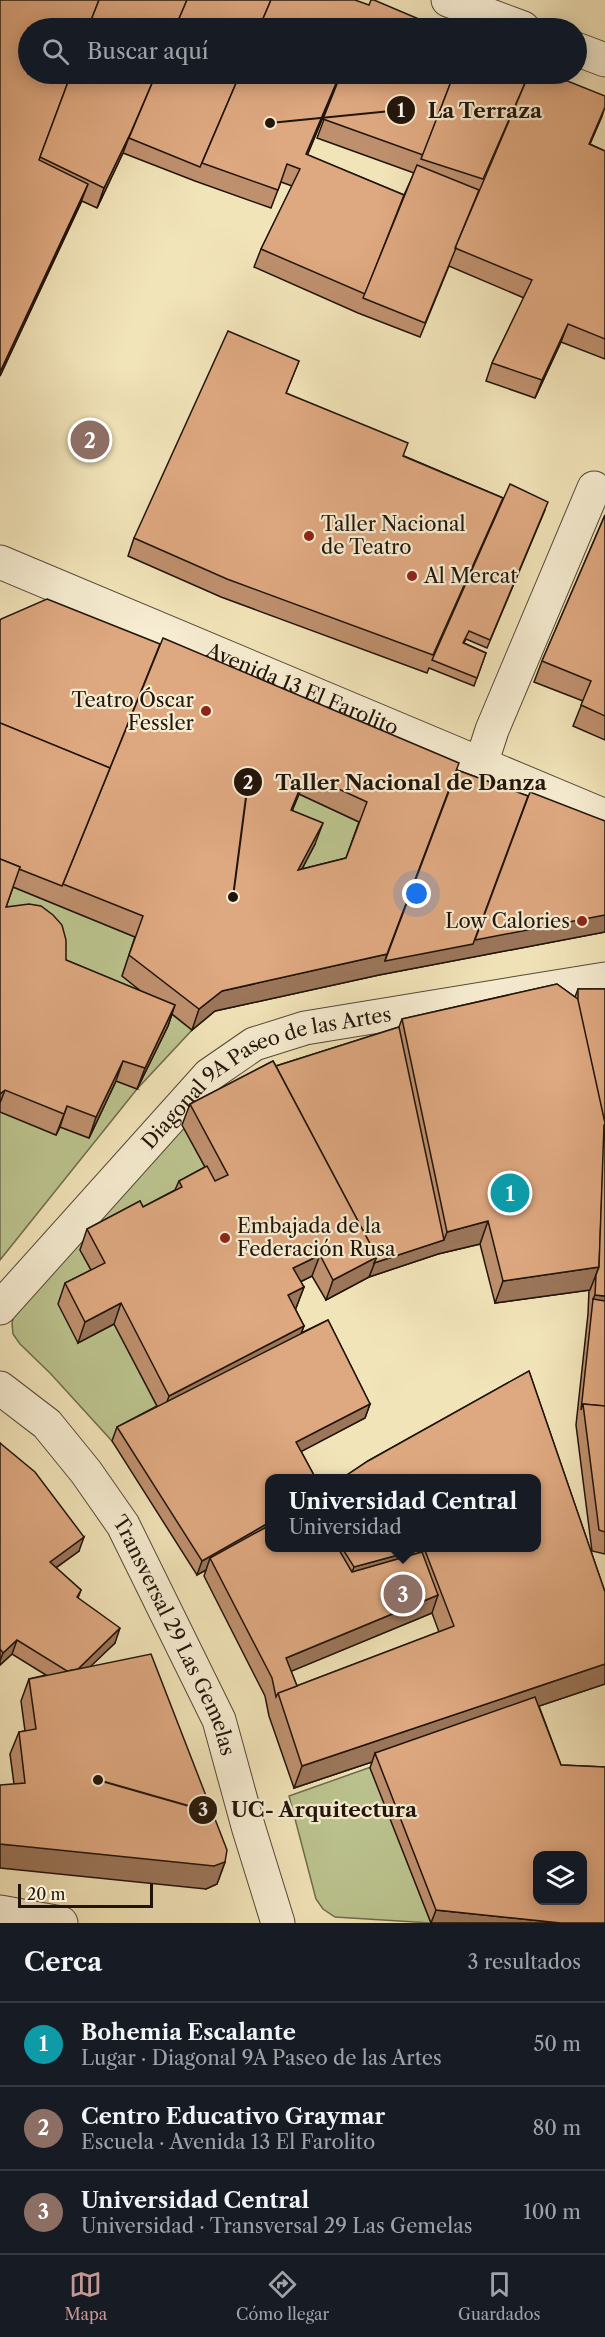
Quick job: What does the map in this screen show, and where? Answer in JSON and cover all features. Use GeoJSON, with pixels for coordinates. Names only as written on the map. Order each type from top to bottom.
{"type":"FeatureCollection","features":[{"type":"Feature","properties":{"kind":"street"},"geometry":{"type":"LineString","coordinates":[[448,0],[496,18]]}},
{"type":"Feature","properties":{"kind":"street"},"geometry":{"type":"LineString","coordinates":[[587,53],[605,60]]}},
{"type":"Feature","properties":{"kind":"street"},"geometry":{"type":"LineString","coordinates":[[480,764],[492,730],[594,488]]}},
{"type":"Feature","properties":{"kind":"street","name":"Avenida 13 El Farolito"},"geometry":{"type":"LineString","coordinates":[[0,562],[605,816]]}},
{"type":"Feature","properties":{"kind":"street","name":"Diagonal 9A Paseo de las Artes"},"geometry":{"type":"LineString","coordinates":[[0,1308],[209,1076],[254,1044],[305,1028],[605,979]]}},
{"type":"Feature","properties":{"kind":"street","name":"Transversal 29 Las Gemelas"},"geometry":{"type":"LineString","coordinates":[[0,1389],[47,1424],[86,1472],[123,1525],[219,1720],[278,1923]]}},
{"type":"Feature","properties":{"kind":"street"},"geometry":{"type":"LineString","coordinates":[[11,1917],[61,1923]]}},
{"type":"Feature","properties":{"kind":"green space"},"geometry":{"type":"Polygon","coordinates":[[[299,794],[359,822],[339,879],[291,890],[283,831],[299,794]]]}},
{"type":"Feature","properties":{"kind":"green space"},"geometry":{"type":"Polygon","coordinates":[[[13,887],[135,937],[122,976],[192,1030],[138,1088],[58,981],[0,924],[13,887]]]}},
{"type":"Feature","properties":{"kind":"green space"},"geometry":{"type":"Polygon","coordinates":[[[116,1081],[137,1089],[0,1260],[0,1112],[56,1135],[60,1127],[89,1138],[116,1081]]]}},
{"type":"Feature","properties":{"kind":"green space"},"geometry":{"type":"Polygon","coordinates":[[[182,1125],[220,1195],[80,1250],[98,1283],[78,1342],[114,1324],[162,1416],[112,1441],[50,1373],[20,1344],[13,1334],[12,1323],[16,1308],[182,1125]]]}},
{"type":"Feature","properties":{"kind":"green space"},"geometry":{"type":"Polygon","coordinates":[[[371,1767],[431,1923],[335,1917],[323,1909],[316,1899],[289,1796],[371,1767]]]}},
{"type":"Feature","properties":{"kind":"building"},"geometry":{"type":"Polygon","coordinates":[[[0,0],[99,0],[92,18],[18,18],[18,84],[67,84],[39,160],[88,184],[0,372],[0,0]]]}},
{"type":"Feature","properties":{"kind":"building"},"geometry":{"type":"Polygon","coordinates":[[[99,0],[187,0],[179,18],[92,18],[99,0]]]}},
{"type":"Feature","properties":{"kind":"building"},"geometry":{"type":"Polygon","coordinates":[[[187,0],[271,0],[263,18],[179,18],[187,0]]]}},
{"type":"Feature","properties":{"kind":"building"},"geometry":{"type":"Polygon","coordinates":[[[271,0],[355,0],[369,5],[371,0],[374,0],[416,18],[263,18],[271,0]]]}},
{"type":"Feature","properties":{"kind":"building"},"geometry":{"type":"Polygon","coordinates":[[[67,84],[152,84],[104,188],[40,157],[67,84]]]}},
{"type":"Feature","properties":{"kind":"building"},"geometry":{"type":"Polygon","coordinates":[[[152,84],[236,84],[200,167],[129,138],[152,84]]]}},
{"type":"Feature","properties":{"kind":"building"},"geometry":{"type":"Polygon","coordinates":[[[236,84],[336,84],[306,154],[404,195],[365,294],[261,249],[300,169],[287,164],[278,190],[202,163],[236,84]]]}},
{"type":"Feature","properties":{"kind":"building"},"geometry":{"type":"Polygon","coordinates":[[[337,84],[450,84],[423,155],[323,119],[337,84]]]}},
{"type":"Feature","properties":{"kind":"building"},"geometry":{"type":"Polygon","coordinates":[[[450,84],[525,84],[483,179],[421,159],[450,84]]]}},
{"type":"Feature","properties":{"kind":"building"},"geometry":{"type":"Polygon","coordinates":[[[525,84],[575,84],[605,96],[605,107],[589,144],[605,151],[605,339],[568,324],[542,380],[492,363],[532,280],[455,248],[525,84]]]}},
{"type":"Feature","properties":{"kind":"building"},"geometry":{"type":"Polygon","coordinates":[[[417,165],[479,190],[425,323],[363,298],[417,165]]]}},
{"type":"Feature","properties":{"kind":"building"},"geometry":{"type":"Polygon","coordinates":[[[228,331],[299,361],[286,393],[408,443],[403,456],[503,498],[433,655],[227,579],[134,538],[228,331]]]}},
{"type":"Feature","properties":{"kind":"building"},"geometry":{"type":"Polygon","coordinates":[[[510,484],[548,502],[490,640],[469,631],[463,643],[486,653],[477,678],[432,660],[510,484]]]}},
{"type":"Feature","properties":{"kind":"building"},"geometry":{"type":"Polygon","coordinates":[[[605,515],[605,716],[581,705],[591,681],[542,661],[605,515]]]}},
{"type":"Feature","properties":{"kind":"building"},"geometry":{"type":"Polygon","coordinates":[[[47,599],[160,644],[110,768],[0,723],[0,621],[47,599]]]}},
{"type":"Feature","properties":{"kind":"building"},"geometry":{"type":"Polygon","coordinates":[[[163,638],[459,763],[387,954],[222,991],[199,1009],[129,955],[143,916],[63,884],[163,638]],[[306,774],[291,810],[323,823],[298,870],[346,858],[367,802],[306,774]]]}},
{"type":"Feature","properties":{"kind":"building"},"geometry":{"type":"Polygon","coordinates":[[[0,723],[110,768],[62,886],[0,859],[0,723]]]}},
{"type":"Feature","properties":{"kind":"building"},"geometry":{"type":"Polygon","coordinates":[[[457,770],[528,796],[473,944],[385,961],[457,770]]]}},
{"type":"Feature","properties":{"kind":"building"},"geometry":{"type":"Polygon","coordinates":[[[530,792],[605,821],[605,915],[475,940],[530,792]]]}},
{"type":"Feature","properties":{"kind":"building"},"geometry":{"type":"Polygon","coordinates":[[[0,859],[20,867],[6,907],[29,904],[41,906],[53,915],[62,925],[66,940],[66,960],[175,1005],[145,1068],[123,1061],[96,1117],[67,1106],[64,1114],[5,1090],[0,1094],[0,859]]]}},
{"type":"Feature","properties":{"kind":"building"},"geometry":{"type":"Polygon","coordinates":[[[557,984],[579,1000],[605,1121],[599,1267],[503,1281],[488,1221],[447,1232],[402,1019],[557,984]]]}},
{"type":"Feature","properties":{"kind":"building"},"geometry":{"type":"Polygon","coordinates":[[[578,989],[605,989],[605,1123],[578,1000],[578,989]]]}},
{"type":"Feature","properties":{"kind":"building"},"geometry":{"type":"Polygon","coordinates":[[[399,1027],[444,1240],[374,1263],[377,1257],[276,1066],[399,1027]]]}},
{"type":"Feature","properties":{"kind":"building","name":"Embajada de la Federación Rusa"},"geometry":{"type":"Polygon","coordinates":[[[273,1061],[377,1257],[333,1280],[320,1255],[293,1268],[304,1287],[288,1295],[304,1326],[169,1396],[121,1303],[85,1322],[65,1283],[105,1263],[87,1229],[140,1201],[143,1207],[182,1187],[179,1181],[207,1166],[215,1181],[228,1175],[190,1104],[273,1061]]]}},
{"type":"Feature","properties":{"kind":"building"},"geometry":{"type":"Polygon","coordinates":[[[604,1125],[605,1296],[595,1295],[596,1275],[599,1267],[604,1125]]]}},
{"type":"Feature","properties":{"kind":"building"},"geometry":{"type":"Polygon","coordinates":[[[593,1299],[605,1301],[605,1406],[583,1404],[581,1410],[593,1299]]]}},
{"type":"Feature","properties":{"kind":"building"},"geometry":{"type":"Polygon","coordinates":[[[328,1320],[370,1404],[296,1442],[313,1474],[265,1474],[265,1525],[202,1561],[117,1427],[328,1320]]]}},
{"type":"Feature","properties":{"kind":"building"},"geometry":{"type":"Polygon","coordinates":[[[529,1371],[605,1592],[605,1664],[302,1766],[278,1693],[454,1626],[426,1552],[541,1552],[541,1474],[348,1474],[529,1371]]]}},
{"type":"Feature","properties":{"kind":"building"},"geometry":{"type":"Polygon","coordinates":[[[583,1404],[605,1406],[605,1532],[599,1530],[583,1404]]]}},
{"type":"Feature","properties":{"kind":"building"},"geometry":{"type":"Polygon","coordinates":[[[0,1443],[35,1472],[84,1537],[50,1562],[81,1590],[77,1597],[120,1628],[78,1669],[67,1671],[17,1640],[3,1653],[0,1649],[0,1443]]]}},
{"type":"Feature","properties":{"kind":"building"},"geometry":{"type":"Polygon","coordinates":[[[265,1528],[265,1552],[340,1552],[352,1572],[422,1552],[438,1595],[286,1658],[297,1686],[278,1693],[276,1697],[272,1678],[210,1558],[265,1528]]]}},
{"type":"Feature","properties":{"kind":"building"},"geometry":{"type":"Polygon","coordinates":[[[345,1552],[409,1552],[354,1567],[345,1552]]]}},
{"type":"Feature","properties":{"kind":"building"},"geometry":{"type":"Polygon","coordinates":[[[151,1654],[227,1850],[225,1862],[214,1866],[0,1844],[0,1785],[25,1783],[19,1732],[36,1729],[29,1679],[151,1654]]]}},
{"type":"Feature","properties":{"kind":"building"},"geometry":{"type":"Polygon","coordinates":[[[535,1697],[561,1765],[605,1767],[605,1923],[561,1923],[436,1910],[375,1753],[535,1697]]]}},
{"type":"Feature","properties":{"kind":"place","name":"La Terraza"},"geometry":{"type":"Point","coordinates":[270,123]}},
{"type":"Feature","properties":{"kind":"place","name":"Centro Educativo Graymar"},"geometry":{"type":"Point","coordinates":[90,440]}},
{"type":"Feature","properties":{"kind":"place","name":"Taller Nacional de Teatro"},"geometry":{"type":"Point","coordinates":[309,536]}},
{"type":"Feature","properties":{"kind":"place","name":"Al Mercat"},"geometry":{"type":"Point","coordinates":[412,576]}},
{"type":"Feature","properties":{"kind":"place","name":"Teatro Óscar Fessler"},"geometry":{"type":"Point","coordinates":[206,711]}},
{"type":"Feature","properties":{"kind":"place","name":"Taller Nacional de Danza"},"geometry":{"type":"Point","coordinates":[233,897]}},
{"type":"Feature","properties":{"kind":"place","name":"Low Calories"},"geometry":{"type":"Point","coordinates":[582,921]}},
{"type":"Feature","properties":{"kind":"place","name":"Bohemia Escalante"},"geometry":{"type":"Point","coordinates":[510,1193]}},
{"type":"Feature","properties":{"kind":"place","name":"Embajada de la Federación Rusa"},"geometry":{"type":"Point","coordinates":[225,1238]}},
{"type":"Feature","properties":{"kind":"place","name":"Universidad Central"},"geometry":{"type":"Point","coordinates":[403,1594]}},
{"type":"Feature","properties":{"kind":"place","name":"UC- Arquitectura"},"geometry":{"type":"Point","coordinates":[98,1780]}}]}
